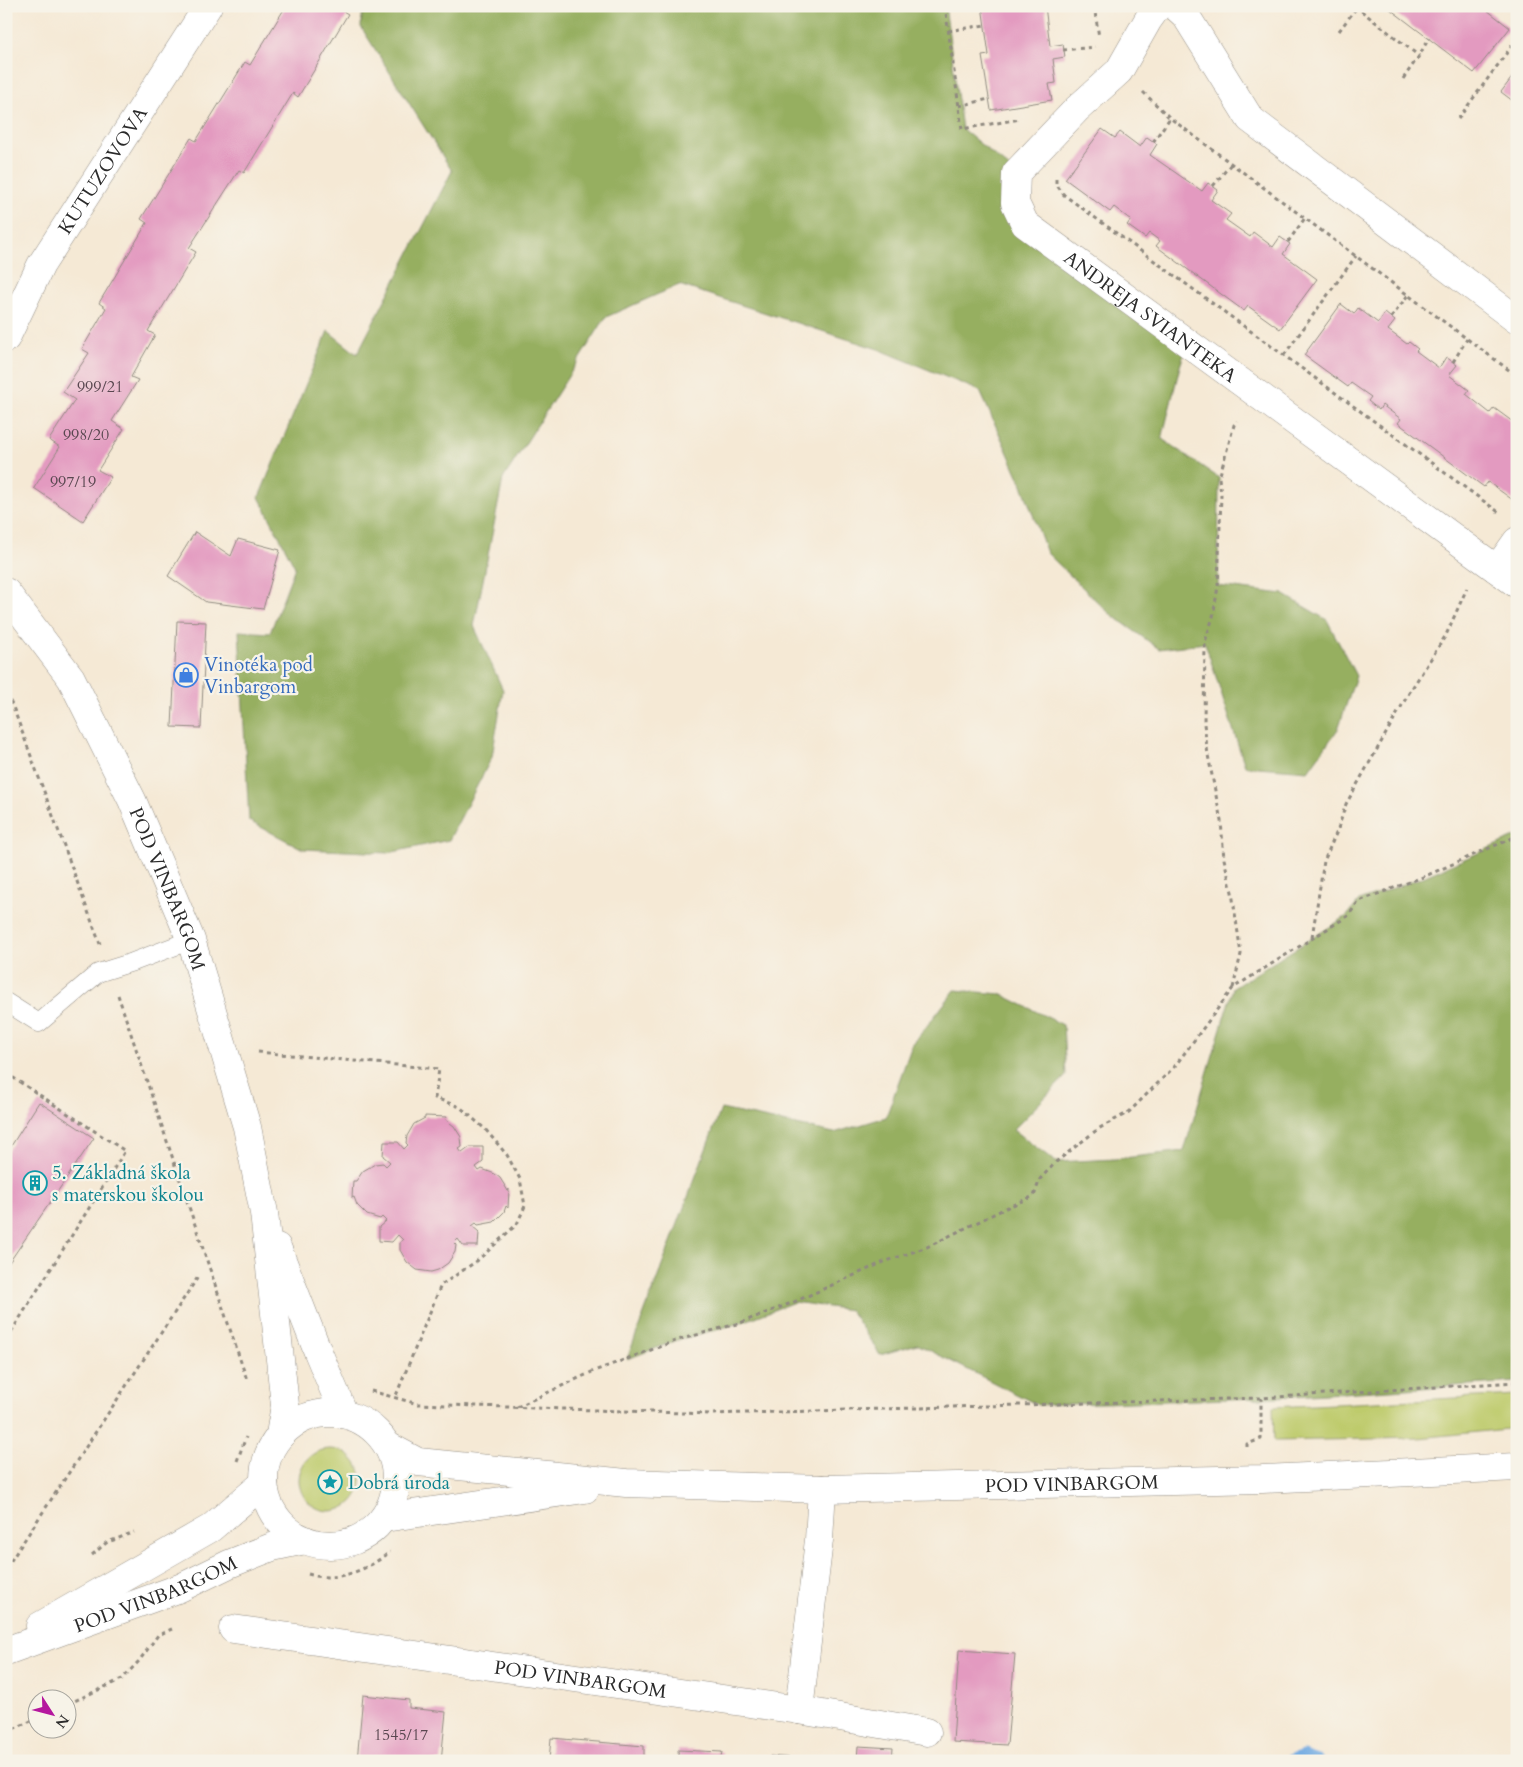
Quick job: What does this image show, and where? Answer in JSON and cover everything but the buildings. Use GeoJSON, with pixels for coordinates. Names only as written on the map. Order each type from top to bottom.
{"type":"FeatureCollection","features":[{"type":"Feature","properties":{"kind":"street","name":"ANDREJA SVIANTEKA"},"geometry":{"type":"LineString","coordinates":[[1158,6],[1119,71],[1077,109],[1016,173],[1016,204],[1025,224],[1498,570]]}},
{"type":"Feature","properties":{"kind":"street"},"geometry":{"type":"LineString","coordinates":[[1175,6],[1186,16],[1250,119],[1517,320]]}},
{"type":"Feature","properties":{"kind":"street","name":"KUTUZOVOVA"},"geometry":{"type":"LineString","coordinates":[[6,338],[41,265],[206,7]]}},
{"type":"Feature","properties":{"kind":"street"},"geometry":{"type":"LineString","coordinates":[[1498,570],[1517,541]]}},
{"type":"Feature","properties":{"kind":"street","name":"POD VINBARGOM"},"geometry":{"type":"LineString","coordinates":[[6,592],[71,678],[132,800],[191,940],[247,1127],[264,1213],[285,1405],[280,1435]]}},
{"type":"Feature","properties":{"kind":"street","name":"POD VINBARGOM"},"geometry":{"type":"LineString","coordinates":[[264,1213],[344,1414]]}},
{"type":"Feature","properties":{"kind":"street"},"geometry":{"type":"LineString","coordinates":[[321,1413],[344,1414],[370,1425],[388,1446],[395,1463],[396,1482],[392,1501],[384,1518],[368,1533],[348,1543],[326,1545],[305,1540],[284,1527],[270,1507],[264,1483],[265,1466],[271,1450],[280,1435],[298,1420],[321,1413]]}},
{"type":"Feature","properties":{"kind":"street","name":"POD VINBARGOM"},"geometry":{"type":"LineString","coordinates":[[388,1446],[418,1462],[626,1483],[822,1489],[1262,1479],[1517,1467]]}},
{"type":"Feature","properties":{"kind":"street","name":"POD VINBARGOM"},"geometry":{"type":"LineString","coordinates":[[6,1645],[211,1528],[264,1483]]}},
{"type":"Feature","properties":{"kind":"street","name":"POD VINBARGOM"},"geometry":{"type":"LineString","coordinates":[[384,1518],[626,1483]]}},
{"type":"Feature","properties":{"kind":"street"},"geometry":{"type":"LineString","coordinates":[[799,1710],[819,1540],[822,1489]]}},
{"type":"Feature","properties":{"kind":"street","name":"POD VINBARGOM"},"geometry":{"type":"LineString","coordinates":[[6,1651],[180,1588],[229,1564],[272,1547],[305,1540]]}},
{"type":"Feature","properties":{"kind":"street","name":"POD VINBARGOM"},"geometry":{"type":"LineString","coordinates":[[233,1629],[799,1710],[927,1732]]}},
{"type":"Feature","properties":{"kind":"lane"},"geometry":{"type":"LineString","coordinates":[[6,1002],[39,1023],[98,973],[191,940]]}},
{"type":"Feature","properties":{"kind":"path"},"geometry":{"type":"LineString","coordinates":[[945,6],[962,129],[1077,109]]}},
{"type":"Feature","properties":{"kind":"path"},"geometry":{"type":"LineString","coordinates":[[1339,31],[1357,7],[1419,56]]}},
{"type":"Feature","properties":{"kind":"path"},"geometry":{"type":"LineString","coordinates":[[948,31],[985,24]]}},
{"type":"Feature","properties":{"kind":"path"},"geometry":{"type":"LineString","coordinates":[[1403,79],[1419,56],[1428,38]]}},
{"type":"Feature","properties":{"kind":"path"},"geometry":{"type":"LineString","coordinates":[[1458,119],[1517,39]]}},
{"type":"Feature","properties":{"kind":"path"},"geometry":{"type":"LineString","coordinates":[[1064,50],[1100,46]]}},
{"type":"Feature","properties":{"kind":"path"},"geometry":{"type":"LineString","coordinates":[[1119,71],[1170,118],[1517,376]]}},
{"type":"Feature","properties":{"kind":"path"},"geometry":{"type":"LineString","coordinates":[[959,106],[989,99]]}},
{"type":"Feature","properties":{"kind":"path"},"geometry":{"type":"LineString","coordinates":[[1153,142],[1170,118]]}},
{"type":"Feature","properties":{"kind":"path"},"geometry":{"type":"LineString","coordinates":[[1213,186],[1231,164]]}},
{"type":"Feature","properties":{"kind":"path"},"geometry":{"type":"LineString","coordinates":[[1055,174],[1056,184],[1064,195],[1501,514]]}},
{"type":"Feature","properties":{"kind":"path"},"geometry":{"type":"LineString","coordinates":[[1288,242],[1305,218]]}},
{"type":"Feature","properties":{"kind":"path"},"geometry":{"type":"LineString","coordinates":[[1284,355],[1356,256]]}},
{"type":"Feature","properties":{"kind":"path"},"geometry":{"type":"LineString","coordinates":[[1391,318],[1408,295]]}},
{"type":"Feature","properties":{"kind":"path"},"geometry":{"type":"LineString","coordinates":[[1453,362],[1467,339]]}},
{"type":"Feature","properties":{"kind":"path"},"geometry":{"type":"LineString","coordinates":[[1233,988],[1241,954],[1232,892],[1224,858],[1221,821],[1204,724],[1205,642],[1213,617],[1218,586],[1221,494],[1219,478],[1234,426],[1256,393]]}},
{"type":"Feature","properties":{"kind":"path"},"geometry":{"type":"LineString","coordinates":[[1312,937],[1324,861],[1338,829],[1346,804],[1399,710],[1446,636],[1498,570]]}},
{"type":"Feature","properties":{"kind":"path"},"geometry":{"type":"LineString","coordinates":[[6,694],[13,706],[109,970],[249,1384]]}},
{"type":"Feature","properties":{"kind":"path"},"geometry":{"type":"LineString","coordinates":[[516,1407],[594,1371],[678,1340],[740,1323],[794,1302],[884,1262],[927,1247],[1008,1206],[1034,1196],[1040,1179],[1056,1162],[1098,1129],[1129,1112],[1175,1066],[1233,988],[1348,916],[1359,901],[1423,877],[1517,836]]}},
{"type":"Feature","properties":{"kind":"path"},"geometry":{"type":"LineString","coordinates":[[255,1052],[439,1069],[435,1098],[460,1107],[485,1129],[507,1155],[520,1179],[525,1206],[517,1224],[477,1261],[441,1285],[395,1398]]}},
{"type":"Feature","properties":{"kind":"path"},"geometry":{"type":"LineString","coordinates":[[6,1073],[125,1151],[6,1340]]}},
{"type":"Feature","properties":{"kind":"path"},"geometry":{"type":"LineString","coordinates":[[6,1568],[198,1277]]}},
{"type":"Feature","properties":{"kind":"path"},"geometry":{"type":"LineString","coordinates":[[366,1390],[418,1404],[711,1414],[1261,1398],[1517,1382]]}},
{"type":"Feature","properties":{"kind":"path"},"geometry":{"type":"LineString","coordinates":[[1261,1398],[1261,1439]]}},
{"type":"Feature","properties":{"kind":"path"},"geometry":{"type":"LineString","coordinates":[[237,1462],[246,1436]]}},
{"type":"Feature","properties":{"kind":"path"},"geometry":{"type":"LineString","coordinates":[[305,1573],[337,1577],[352,1573],[371,1565],[396,1547]]}},
{"type":"Feature","properties":{"kind":"path"},"geometry":{"type":"LineString","coordinates":[[78,1699],[122,1679],[139,1661],[158,1635],[174,1628]]}},
{"type":"Feature","properties":{"kind":"path"},"geometry":{"type":"LineString","coordinates":[[6,1732],[28,1722]]}},
{"type":"Feature","properties":{"kind":"green space"},"geometry":{"type":"Polygon","coordinates":[[[363,6],[945,6],[962,129],[1016,173],[1015,203],[1188,343],[1180,366],[1162,439],[1219,478],[1218,586],[1283,594],[1327,620],[1356,676],[1338,729],[1308,771],[1245,766],[1205,643],[1159,649],[1108,612],[1047,553],[1021,482],[980,391],[878,349],[679,285],[606,317],[503,479],[474,626],[503,690],[492,757],[449,840],[388,853],[303,849],[249,821],[239,631],[270,633],[295,567],[259,497],[328,331],[357,354],[452,171],[361,27],[363,6]]]}},
{"type":"Feature","properties":{"kind":"green space"},"geometry":{"type":"Polygon","coordinates":[[[1517,836],[1517,1382],[1261,1398],[1038,1405],[917,1344],[880,1355],[850,1310],[794,1302],[740,1323],[678,1340],[627,1359],[721,1109],[834,1133],[886,1117],[912,1045],[955,990],[1001,994],[1063,1025],[1066,1076],[1013,1130],[1056,1162],[1115,1159],[1184,1151],[1233,988],[1347,916],[1359,901],[1423,877],[1517,836]]]}},
{"type":"Feature","properties":{"kind":"green space"},"geometry":{"type":"Polygon","coordinates":[[[1517,1395],[1517,1428],[1419,1438],[1274,1441],[1273,1407],[1517,1395]]]}},
{"type":"Feature","properties":{"kind":"green space"},"geometry":{"type":"Polygon","coordinates":[[[330,1449],[342,1452],[352,1458],[358,1468],[361,1480],[358,1492],[352,1502],[342,1508],[330,1511],[318,1508],[308,1502],[302,1492],[299,1480],[302,1468],[308,1458],[318,1452],[330,1449]]]}},
{"type":"Feature","properties":{"kind":"waterway"},"geometry":{"type":"LineString","coordinates":[[1290,1761],[1303,1756],[1318,1761]]}},
{"type":"Feature","properties":{"kind":"place","name":"Vinotéka pod Vinbargom"},"geometry":{"type":"Point","coordinates":[186,675]}},
{"type":"Feature","properties":{"kind":"place","name":"5. Základná škola s materskou školou"},"geometry":{"type":"Point","coordinates":[35,1183]}},
{"type":"Feature","properties":{"kind":"place","name":"Dobrá úroda"},"geometry":{"type":"Point","coordinates":[330,1482]}}]}
